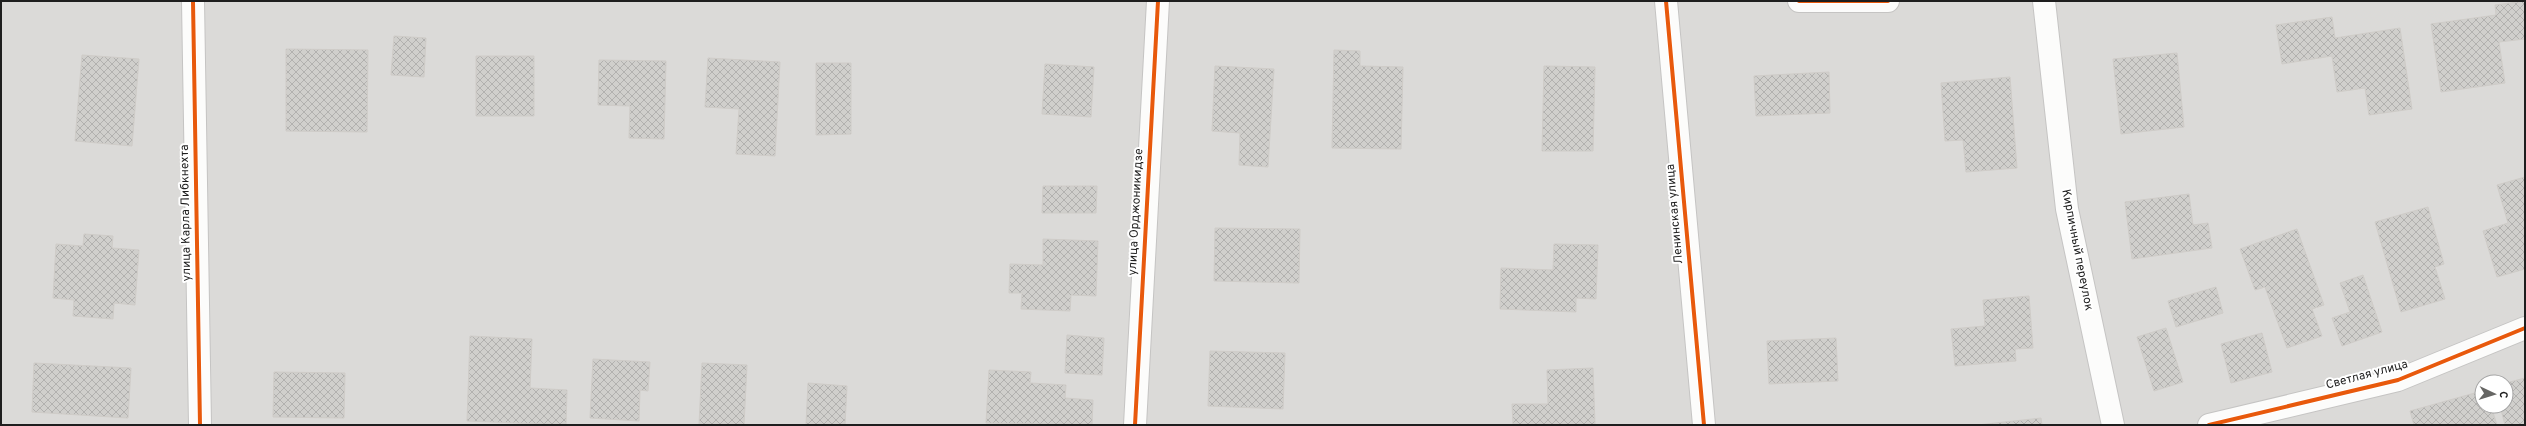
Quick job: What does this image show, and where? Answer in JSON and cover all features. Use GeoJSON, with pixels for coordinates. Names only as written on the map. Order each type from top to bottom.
{"type":"FeatureCollection","features":[{"type":"Feature","properties":{"kind":"street","name":"улица Карла Либкнехта"},"geometry":{"type":"LineString","coordinates":[[193,1],[200,425]]}},
{"type":"Feature","properties":{"kind":"street","name":"улица Орджоникидзе"},"geometry":{"type":"LineString","coordinates":[[1135,425],[1158,1]]}},
{"type":"Feature","properties":{"kind":"street","name":"Ленинская улица"},"geometry":{"type":"LineString","coordinates":[[1666,1],[1704,425]]}},
{"type":"Feature","properties":{"kind":"street"},"geometry":{"type":"LineString","coordinates":[[1799,1],[1888,1]]}},
{"type":"Feature","properties":{"kind":"street","name":"Кирпичный переулок"},"geometry":{"type":"LineString","coordinates":[[2044,1],[2067,209],[2113,425]]}},
{"type":"Feature","properties":{"kind":"street","name":"Светлая улица"},"geometry":{"type":"LineString","coordinates":[[2209,425],[2398,380],[2525,328]]}},
{"type":"Feature","properties":{"kind":"shaded area"},"geometry":{"type":"Polygon","coordinates":[[[1,1],[2525,1],[2525,425],[1,425],[1,1]]]}},
{"type":"Feature","properties":{"kind":"building"},"geometry":{"type":"Polygon","coordinates":[[[2525,1],[2525,39],[2499,42],[2505,83],[2441,92],[2431,24],[2496,15],[2495,5],[2525,1]]]}},
{"type":"Feature","properties":{"kind":"building"},"geometry":{"type":"Polygon","coordinates":[[[2332,17],[2335,38],[2400,28],[2412,109],[2369,115],[2365,88],[2337,92],[2332,56],[2282,64],[2276,25],[2332,17]]]}},
{"type":"Feature","properties":{"kind":"building"},"geometry":{"type":"Polygon","coordinates":[[[394,36],[426,38],[424,77],[391,75],[394,36]]]}},
{"type":"Feature","properties":{"kind":"building"},"geometry":{"type":"Polygon","coordinates":[[[286,49],[368,50],[367,132],[286,131],[286,49]]]}},
{"type":"Feature","properties":{"kind":"building"},"geometry":{"type":"Polygon","coordinates":[[[1334,50],[1360,51],[1360,66],[1403,67],[1401,149],[1332,148],[1334,50]]]}},
{"type":"Feature","properties":{"kind":"building"},"geometry":{"type":"Polygon","coordinates":[[[2177,53],[2184,127],[2121,134],[2113,59],[2177,53]]]}},
{"type":"Feature","properties":{"kind":"building"},"geometry":{"type":"Polygon","coordinates":[[[82,55],[139,59],[132,146],[75,141],[82,55]]]}},
{"type":"Feature","properties":{"kind":"building"},"geometry":{"type":"Polygon","coordinates":[[[476,56],[534,56],[534,116],[476,116],[476,56]]]}},
{"type":"Feature","properties":{"kind":"building"},"geometry":{"type":"Polygon","coordinates":[[[708,58],[780,62],[775,156],[736,154],[739,109],[705,107],[708,58]]]}},
{"type":"Feature","properties":{"kind":"building"},"geometry":{"type":"Polygon","coordinates":[[[599,60],[666,61],[664,139],[629,138],[630,106],[598,105],[599,60]]]}},
{"type":"Feature","properties":{"kind":"building"},"geometry":{"type":"Polygon","coordinates":[[[816,63],[851,63],[851,134],[816,135],[816,63]]]}},
{"type":"Feature","properties":{"kind":"building"},"geometry":{"type":"Polygon","coordinates":[[[1045,64],[1094,67],[1091,117],[1042,114],[1045,64]]]}},
{"type":"Feature","properties":{"kind":"building"},"geometry":{"type":"Polygon","coordinates":[[[1215,66],[1274,69],[1268,167],[1239,165],[1240,133],[1212,131],[1215,66]]]}},
{"type":"Feature","properties":{"kind":"building"},"geometry":{"type":"Polygon","coordinates":[[[1544,66],[1595,67],[1593,151],[1542,151],[1544,66]]]}},
{"type":"Feature","properties":{"kind":"building"},"geometry":{"type":"Polygon","coordinates":[[[1829,72],[1830,113],[1756,116],[1754,76],[1829,72]]]}},
{"type":"Feature","properties":{"kind":"building"},"geometry":{"type":"Polygon","coordinates":[[[2010,77],[2017,168],[1966,172],[1963,140],[1945,141],[1941,83],[2010,77]]]}},
{"type":"Feature","properties":{"kind":"building"},"geometry":{"type":"Polygon","coordinates":[[[2525,177],[2525,269],[2497,277],[2483,231],[2508,223],[2497,185],[2525,177]]]}},
{"type":"Feature","properties":{"kind":"building"},"geometry":{"type":"Polygon","coordinates":[[[1043,186],[1097,186],[1096,213],[1042,213],[1043,186]]]}},
{"type":"Feature","properties":{"kind":"building"},"geometry":{"type":"Polygon","coordinates":[[[2189,194],[2193,225],[2208,223],[2212,248],[2132,259],[2125,202],[2189,194]]]}},
{"type":"Feature","properties":{"kind":"building"},"geometry":{"type":"Polygon","coordinates":[[[2428,207],[2444,264],[2435,267],[2445,299],[2401,312],[2375,222],[2428,207]]]}},
{"type":"Feature","properties":{"kind":"building"},"geometry":{"type":"Polygon","coordinates":[[[1215,228],[1300,229],[1299,283],[1214,281],[1215,228]]]}},
{"type":"Feature","properties":{"kind":"building"},"geometry":{"type":"Polygon","coordinates":[[[2297,229],[2324,305],[2312,309],[2322,336],[2287,348],[2265,287],[2255,290],[2240,249],[2297,229]]]}},
{"type":"Feature","properties":{"kind":"building"},"geometry":{"type":"Polygon","coordinates":[[[84,234],[113,236],[112,248],[139,250],[135,305],[114,303],[113,319],[73,316],[74,300],[53,298],[56,244],[83,246],[84,234]]]}},
{"type":"Feature","properties":{"kind":"building"},"geometry":{"type":"Polygon","coordinates":[[[1043,239],[1098,241],[1096,296],[1071,295],[1070,311],[1021,309],[1022,293],[1009,293],[1010,264],[1043,265],[1043,239]]]}},
{"type":"Feature","properties":{"kind":"building"},"geometry":{"type":"Polygon","coordinates":[[[1554,244],[1598,245],[1596,299],[1576,298],[1576,312],[1500,309],[1501,268],[1553,270],[1554,244]]]}},
{"type":"Feature","properties":{"kind":"building"},"geometry":{"type":"Polygon","coordinates":[[[2363,275],[2382,332],[2342,346],[2332,318],[2350,312],[2340,283],[2363,275]]]}},
{"type":"Feature","properties":{"kind":"building"},"geometry":{"type":"Polygon","coordinates":[[[2216,287],[2223,313],[2176,327],[2168,301],[2216,287]]]}},
{"type":"Feature","properties":{"kind":"building"},"geometry":{"type":"Polygon","coordinates":[[[2029,296],[2033,348],[2015,349],[2016,361],[1955,366],[1951,329],[1985,326],[1983,300],[2029,296]]]}},
{"type":"Feature","properties":{"kind":"building"},"geometry":{"type":"Polygon","coordinates":[[[2166,328],[2183,382],[2154,391],[2137,337],[2166,328]]]}},
{"type":"Feature","properties":{"kind":"building"},"geometry":{"type":"Polygon","coordinates":[[[2262,333],[2272,372],[2231,383],[2221,344],[2262,333]]]}},
{"type":"Feature","properties":{"kind":"building"},"geometry":{"type":"Polygon","coordinates":[[[1067,335],[1104,338],[1102,375],[1065,373],[1067,335]]]}},
{"type":"Feature","properties":{"kind":"building"},"geometry":{"type":"Polygon","coordinates":[[[470,336],[532,339],[530,388],[567,390],[566,425],[467,421],[470,336]]]}},
{"type":"Feature","properties":{"kind":"building"},"geometry":{"type":"Polygon","coordinates":[[[1836,338],[1838,381],[1769,384],[1767,341],[1836,338]]]}},
{"type":"Feature","properties":{"kind":"building"},"geometry":{"type":"Polygon","coordinates":[[[1210,351],[1285,353],[1283,409],[1208,406],[1210,351]]]}},
{"type":"Feature","properties":{"kind":"building"},"geometry":{"type":"Polygon","coordinates":[[[593,359],[650,362],[648,391],[640,390],[639,421],[590,418],[593,359]]]}},
{"type":"Feature","properties":{"kind":"building"},"geometry":{"type":"Polygon","coordinates":[[[34,363],[131,368],[128,418],[32,412],[34,363]]]}},
{"type":"Feature","properties":{"kind":"building"},"geometry":{"type":"Polygon","coordinates":[[[702,363],[747,365],[744,425],[699,425],[702,363]]]}},
{"type":"Feature","properties":{"kind":"building"},"geometry":{"type":"Polygon","coordinates":[[[1593,368],[1595,425],[1513,425],[1512,404],[1548,404],[1547,370],[1593,368]]]}},
{"type":"Feature","properties":{"kind":"building"},"geometry":{"type":"Polygon","coordinates":[[[989,370],[1031,372],[1030,383],[1066,385],[1065,398],[1093,400],[1092,425],[986,423],[989,370]]]}},
{"type":"Feature","properties":{"kind":"building"},"geometry":{"type":"Polygon","coordinates":[[[274,372],[345,373],[344,418],[273,417],[274,372]]]}},
{"type":"Feature","properties":{"kind":"building"},"geometry":{"type":"Polygon","coordinates":[[[2525,378],[2525,425],[2505,425],[2502,414],[2514,414],[2514,381],[2525,378]]]}},
{"type":"Feature","properties":{"kind":"building"},"geometry":{"type":"Polygon","coordinates":[[[808,383],[847,386],[845,425],[806,425],[808,383]]]}},
{"type":"Feature","properties":{"kind":"building"},"geometry":{"type":"Polygon","coordinates":[[[2474,393],[2474,414],[2494,414],[2497,425],[2414,425],[2410,411],[2474,393]]]}},
{"type":"Feature","properties":{"kind":"building"},"geometry":{"type":"Polygon","coordinates":[[[2041,418],[2042,425],[1977,425],[2041,418]]]}},
{"type":"Feature","properties":{"kind":"cycle path"},"geometry":{"type":"LineString","coordinates":[[193,1],[200,425]]}},
{"type":"Feature","properties":{"kind":"cycle path"},"geometry":{"type":"LineString","coordinates":[[1135,425],[1158,1]]}},
{"type":"Feature","properties":{"kind":"cycle path"},"geometry":{"type":"LineString","coordinates":[[1666,1],[1704,425]]}},
{"type":"Feature","properties":{"kind":"cycle path"},"geometry":{"type":"LineString","coordinates":[[1799,1],[1888,1]]}},
{"type":"Feature","properties":{"kind":"cycle path"},"geometry":{"type":"LineString","coordinates":[[2209,425],[2398,380],[2525,328]]}}]}
